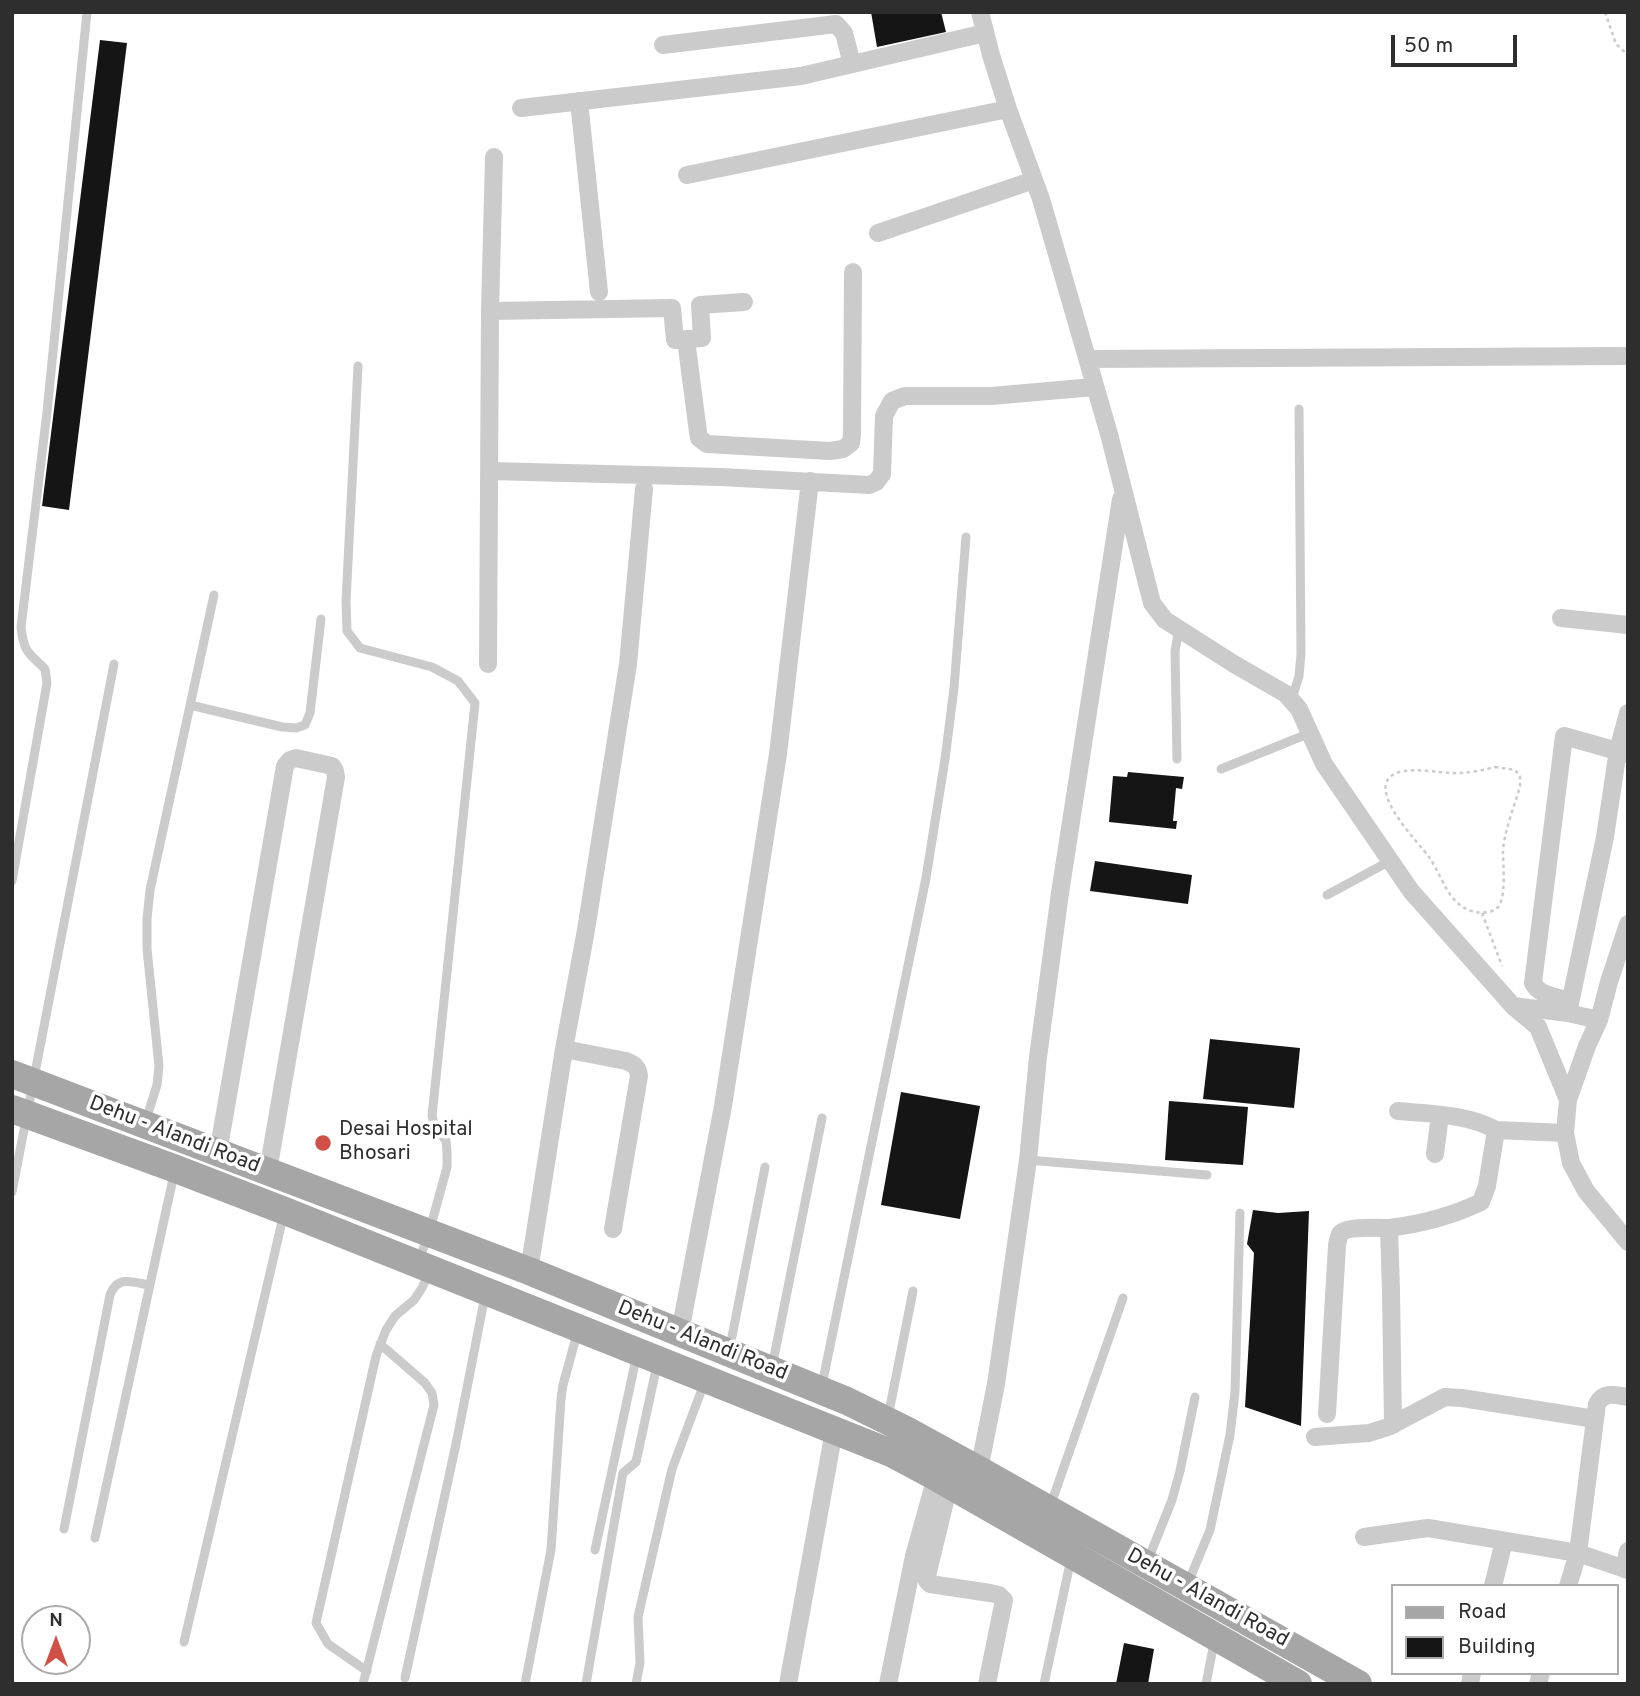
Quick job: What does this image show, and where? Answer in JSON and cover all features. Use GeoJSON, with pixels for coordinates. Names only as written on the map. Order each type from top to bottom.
{"type":"FeatureCollection","features":[{"type":"Feature","properties":{"kind":"main road","name":"Dehu - Alandi Road"},"geometry":{"type":"LineString","coordinates":[[23,1078],[529,1271],[847,1401],[979,1470],[1358,1684]]}},
{"type":"Feature","properties":{"kind":"main road","name":"Dehu - Alandi Road"},"geometry":{"type":"LineString","coordinates":[[19,1112],[285,1211],[891,1453],[1215,1637],[1270,1672],[1298,1684]]}},
{"type":"Feature","properties":{"kind":"street"},"geometry":{"type":"LineString","coordinates":[[980,12],[1008,108],[1041,199],[1123,488],[1152,603],[1165,620],[1286,694],[1298,709],[1324,764],[1411,891],[1513,1006],[1538,1027],[1568,1100]]}},
{"type":"Feature","properties":{"kind":"street"},"geometry":{"type":"LineString","coordinates":[[663,45],[836,24],[844,33],[852,64]]}},
{"type":"Feature","properties":{"kind":"street"},"geometry":{"type":"LineString","coordinates":[[521,108],[801,76],[985,33]]}},
{"type":"Feature","properties":{"kind":"street"},"geometry":{"type":"LineString","coordinates":[[579,101],[600,292]]}},
{"type":"Feature","properties":{"kind":"street"},"geometry":{"type":"LineString","coordinates":[[687,175],[1008,108]]}},
{"type":"Feature","properties":{"kind":"street"},"geometry":{"type":"LineString","coordinates":[[488,664],[490,311],[494,157]]}},
{"type":"Feature","properties":{"kind":"street"},"geometry":{"type":"LineString","coordinates":[[878,233],[1034,180]]}},
{"type":"Feature","properties":{"kind":"street"},"geometry":{"type":"LineString","coordinates":[[686,340],[699,438],[707,444],[830,452],[843,449],[851,443],[852,433],[853,272]]}},
{"type":"Feature","properties":{"kind":"street"},"geometry":{"type":"LineString","coordinates":[[490,311],[672,307],[675,340],[686,340],[702,338],[700,305],[744,302]]}},
{"type":"Feature","properties":{"kind":"street"},"geometry":{"type":"LineString","coordinates":[[1087,359],[1628,356]]}},
{"type":"Feature","properties":{"kind":"street"},"geometry":{"type":"LineString","coordinates":[[490,471],[721,477],[869,485],[876,482],[882,474],[884,416],[892,401],[905,396],[991,396],[1094,387]]}},
{"type":"Feature","properties":{"kind":"street"},"geometry":{"type":"LineString","coordinates":[[680,1332],[723,1106],[778,754],[810,481]]}},
{"type":"Feature","properties":{"kind":"street"},"geometry":{"type":"LineString","coordinates":[[888,1684],[914,1556],[950,1486],[979,1470],[996,1384],[1028,1160],[1038,1057],[1060,894],[1123,488]]}},
{"type":"Feature","properties":{"kind":"street"},"geometry":{"type":"LineString","coordinates":[[529,1271],[628,664],[644,489]]}},
{"type":"Feature","properties":{"kind":"street"},"geometry":{"type":"LineString","coordinates":[[1561,618],[1628,625]]}},
{"type":"Feature","properties":{"kind":"street"},"geometry":{"type":"LineString","coordinates":[[1569,1007],[1623,752],[1628,713]]}},
{"type":"Feature","properties":{"kind":"street"},"geometry":{"type":"LineString","coordinates":[[1600,1020],[1540,992],[1533,983],[1564,736],[1623,752]]}},
{"type":"Feature","properties":{"kind":"street"},"geometry":{"type":"LineString","coordinates":[[218,1153],[285,766],[296,758],[332,766],[336,777],[268,1171]]}},
{"type":"Feature","properties":{"kind":"street"},"geometry":{"type":"LineString","coordinates":[[1628,924],[1600,1020],[1587,1046],[1568,1100],[1564,1133],[1572,1163],[1586,1191],[1628,1242]]}},
{"type":"Feature","properties":{"kind":"street"},"geometry":{"type":"LineString","coordinates":[[1513,1006],[1569,1007]]}},
{"type":"Feature","properties":{"kind":"street"},"geometry":{"type":"LineString","coordinates":[[564,1049],[626,1061],[638,1069],[613,1229]]}},
{"type":"Feature","properties":{"kind":"street"},"geometry":{"type":"LineString","coordinates":[[1398,1111],[1484,1123],[1496,1130],[1564,1133]]}},
{"type":"Feature","properties":{"kind":"street"},"geometry":{"type":"LineString","coordinates":[[1435,1154],[1440,1115]]}},
{"type":"Feature","properties":{"kind":"street"},"geometry":{"type":"LineString","coordinates":[[1327,1413],[1339,1235],[1351,1229],[1418,1224],[1482,1202],[1496,1130]]}},
{"type":"Feature","properties":{"kind":"street"},"geometry":{"type":"LineString","coordinates":[[1389,1228],[1392,1425]]}},
{"type":"Feature","properties":{"kind":"street"},"geometry":{"type":"LineString","coordinates":[[1569,1584],[1578,1553],[1597,1404],[1600,1398],[1606,1395],[1628,1396]]}},
{"type":"Feature","properties":{"kind":"street"},"geometry":{"type":"LineString","coordinates":[[1315,1437],[1369,1433],[1392,1425],[1445,1397],[1595,1419]]}},
{"type":"Feature","properties":{"kind":"street"},"geometry":{"type":"LineString","coordinates":[[788,1684],[834,1431]]}},
{"type":"Feature","properties":{"kind":"street"},"geometry":{"type":"LineString","coordinates":[[950,1486],[926,1576],[930,1584],[990,1593],[999,1595],[1004,1600],[987,1684]]}},
{"type":"Feature","properties":{"kind":"street"},"geometry":{"type":"LineString","coordinates":[[1364,1537],[1428,1528],[1626,1563]]}},
{"type":"Feature","properties":{"kind":"street"},"geometry":{"type":"LineString","coordinates":[[1493,1584],[1504,1541]]}},
{"type":"Feature","properties":{"kind":"lane"},"geometry":{"type":"LineString","coordinates":[[12,881],[47,682],[45,669],[27,653],[21,627],[47,412],[87,12]]}},
{"type":"Feature","properties":{"kind":"lane"},"geometry":{"type":"LineString","coordinates":[[358,366],[346,601],[347,631],[360,648],[432,667],[458,681],[475,704],[432,1116],[435,1126],[446,1141],[447,1167],[429,1233],[418,1294],[386,1330],[376,1356],[316,1623],[328,1644],[367,1671]]}},
{"type":"Feature","properties":{"kind":"lane"},"geometry":{"type":"LineString","coordinates":[[1291,701],[1301,654],[1299,409]]}},
{"type":"Feature","properties":{"kind":"lane"},"geometry":{"type":"LineString","coordinates":[[821,1390],[928,864],[954,688],[966,537]]}},
{"type":"Feature","properties":{"kind":"lane"},"geometry":{"type":"LineString","coordinates":[[145,1125],[158,1086],[159,1066],[147,949],[150,890],[214,595]]}},
{"type":"Feature","properties":{"kind":"lane"},"geometry":{"type":"LineString","coordinates":[[190,705],[282,727],[296,728],[305,725],[310,713],[321,619]]}},
{"type":"Feature","properties":{"kind":"lane"},"geometry":{"type":"LineString","coordinates":[[1177,758],[1175,651],[1179,629]]}},
{"type":"Feature","properties":{"kind":"lane"},"geometry":{"type":"LineString","coordinates":[[12,1192],[23,1078],[114,664]]}},
{"type":"Feature","properties":{"kind":"lane"},"geometry":{"type":"LineString","coordinates":[[1221,769],[1310,733]]}},
{"type":"Feature","properties":{"kind":"lane"},"geometry":{"type":"LineString","coordinates":[[1327,895],[1390,860]]}},
{"type":"Feature","properties":{"kind":"lane"},"geometry":{"type":"LineString","coordinates":[[772,1370],[822,1118]]}},
{"type":"Feature","properties":{"kind":"lane"},"geometry":{"type":"LineString","coordinates":[[1028,1160],[1207,1175]]}},
{"type":"Feature","properties":{"kind":"lane"},"geometry":{"type":"LineString","coordinates":[[729,1352],[765,1167]]}},
{"type":"Feature","properties":{"kind":"lane"},"geometry":{"type":"LineString","coordinates":[[94,1538],[176,1169]]}},
{"type":"Feature","properties":{"kind":"lane"},"geometry":{"type":"LineString","coordinates":[[184,1642],[285,1211]]}},
{"type":"Feature","properties":{"kind":"lane"},"geometry":{"type":"LineString","coordinates":[[1186,1587],[1210,1530],[1230,1435],[1236,1392],[1240,1213]]}},
{"type":"Feature","properties":{"kind":"lane"},"geometry":{"type":"LineString","coordinates":[[64,1529],[110,1295],[118,1282],[149,1285]]}},
{"type":"Feature","properties":{"kind":"lane"},"geometry":{"type":"LineString","coordinates":[[405,1678],[486,1291]]}},
{"type":"Feature","properties":{"kind":"lane"},"geometry":{"type":"LineString","coordinates":[[887,1420],[913,1291]]}},
{"type":"Feature","properties":{"kind":"lane"},"geometry":{"type":"LineString","coordinates":[[1049,1510],[1122,1298]]}},
{"type":"Feature","properties":{"kind":"lane"},"geometry":{"type":"LineString","coordinates":[[525,1684],[551,1550],[561,1399],[579,1328]]}},
{"type":"Feature","properties":{"kind":"lane"},"geometry":{"type":"LineString","coordinates":[[363,1684],[434,1405],[432,1393],[425,1383],[380,1344]]}},
{"type":"Feature","properties":{"kind":"lane"},"geometry":{"type":"LineString","coordinates":[[595,1550],[648,1355]]}},
{"type":"Feature","properties":{"kind":"lane"},"geometry":{"type":"LineString","coordinates":[[586,1684],[623,1473],[636,1462],[648,1355]]}},
{"type":"Feature","properties":{"kind":"lane"},"geometry":{"type":"LineString","coordinates":[[636,1684],[640,1663],[638,1617],[668,1482],[705,1379]]}},
{"type":"Feature","properties":{"kind":"lane"},"geometry":{"type":"LineString","coordinates":[[1146,1564],[1180,1471],[1195,1397]]}},
{"type":"Feature","properties":{"kind":"lane"},"geometry":{"type":"LineString","coordinates":[[1044,1684],[1072,1555]]}},
{"type":"Feature","properties":{"kind":"lane"},"geometry":{"type":"LineString","coordinates":[[1206,1684],[1215,1637]]}},
{"type":"Feature","properties":{"kind":"path"},"geometry":{"type":"LineString","coordinates":[[1605,12],[1616,44],[1628,55]]}},
{"type":"Feature","properties":{"kind":"path"},"geometry":{"type":"LineString","coordinates":[[1495,768],[1515,770],[1520,776],[1520,786],[1503,850],[1501,903],[1496,909],[1482,913],[1466,910],[1453,900],[1429,858],[1399,819],[1385,793],[1390,777],[1402,770],[1460,774],[1495,768]]}},
{"type":"Feature","properties":{"kind":"path"},"geometry":{"type":"LineString","coordinates":[[1482,913],[1504,971],[1504,979],[1495,984]]}},
{"type":"Feature","properties":{"kind":"building"},"geometry":{"type":"Polygon","coordinates":[[[871,12],[941,12],[946,32],[877,47],[871,12]]]}},
{"type":"Feature","properties":{"kind":"building"},"geometry":{"type":"Polygon","coordinates":[[[100,40],[127,43],[69,510],[42,506],[100,40]]]}},
{"type":"Feature","properties":{"kind":"building"},"geometry":{"type":"Polygon","coordinates":[[[1128,772],[1184,777],[1182,789],[1176,788],[1173,821],[1177,821],[1176,829],[1109,822],[1113,776],[1127,777],[1128,772]]]}},
{"type":"Feature","properties":{"kind":"building"},"geometry":{"type":"Polygon","coordinates":[[[1095,861],[1192,875],[1188,904],[1090,891],[1095,861]]]}},
{"type":"Feature","properties":{"kind":"building"},"geometry":{"type":"Polygon","coordinates":[[[1210,1039],[1300,1048],[1294,1108],[1203,1099],[1210,1039]]]}},
{"type":"Feature","properties":{"kind":"building"},"geometry":{"type":"Polygon","coordinates":[[[901,1092],[980,1106],[960,1219],[881,1205],[901,1092]]]}},
{"type":"Feature","properties":{"kind":"building"},"geometry":{"type":"Polygon","coordinates":[[[1169,1101],[1248,1107],[1243,1165],[1165,1160],[1169,1101]]]}},
{"type":"Feature","properties":{"kind":"building"},"geometry":{"type":"Polygon","coordinates":[[[1253,1210],[1278,1213],[1309,1211],[1301,1426],[1245,1407],[1254,1253],[1247,1244],[1253,1210]]]}},
{"type":"Feature","properties":{"kind":"building"},"geometry":{"type":"Polygon","coordinates":[[[1124,1643],[1154,1649],[1148,1684],[1116,1684],[1124,1643]]]}},
{"type":"Feature","properties":{"kind":"place","name":"Desai Hospital Bhosari"},"geometry":{"type":"Point","coordinates":[323,1143]}}]}
